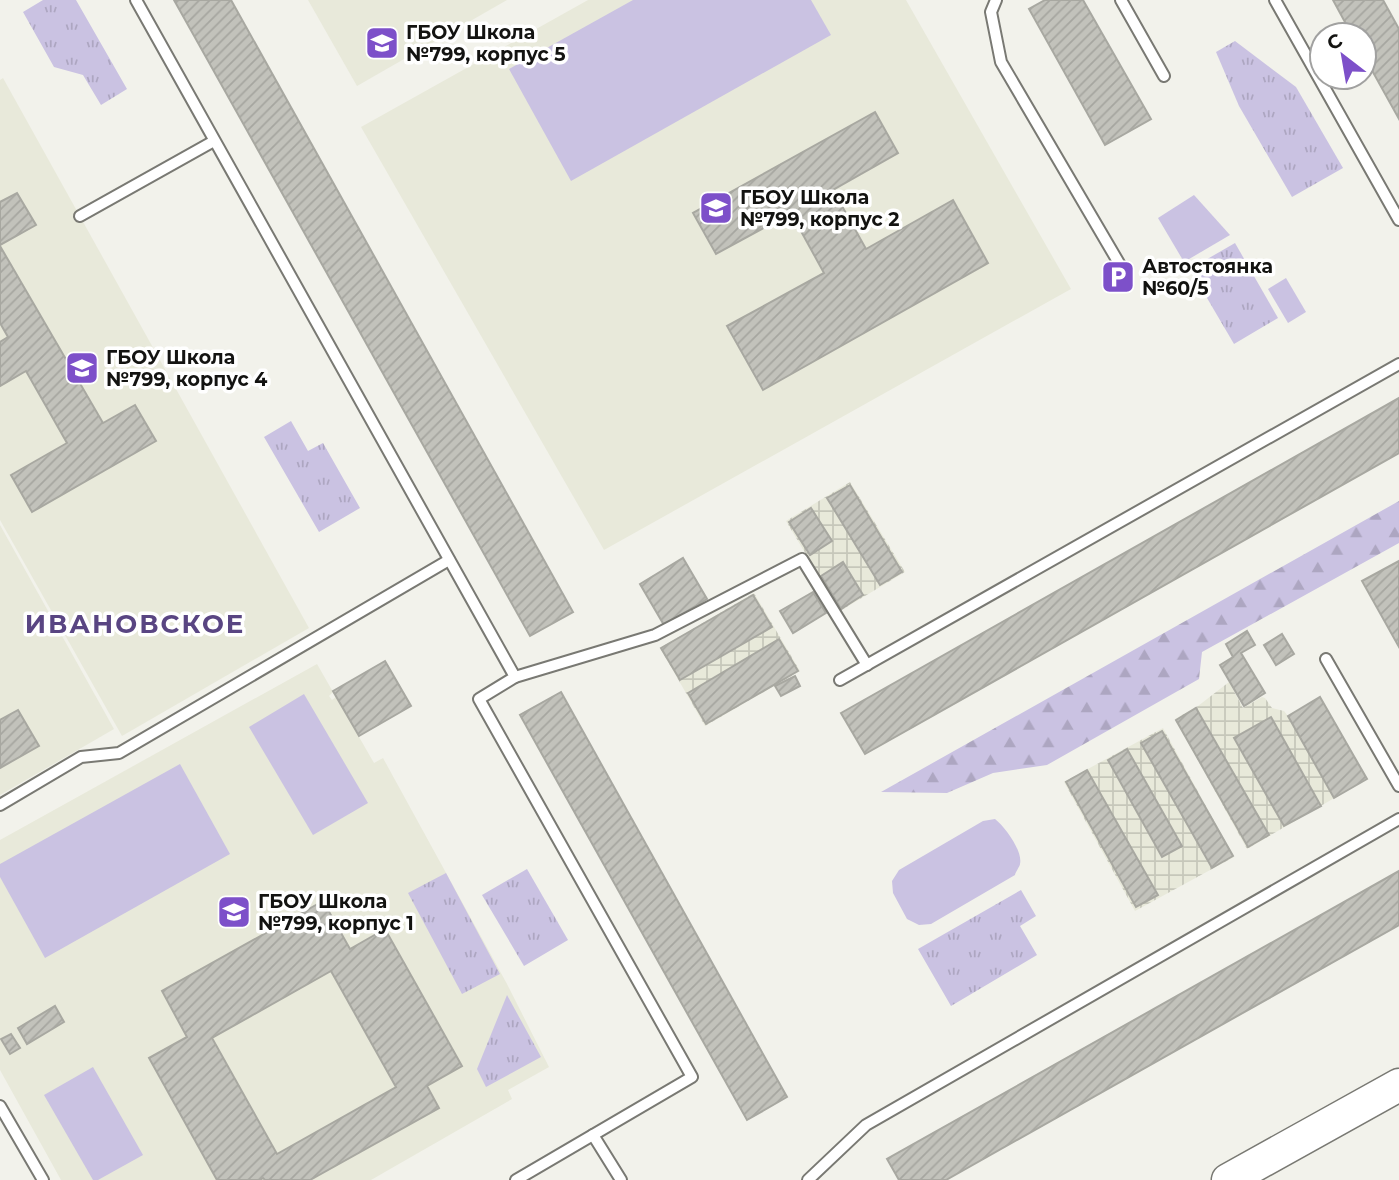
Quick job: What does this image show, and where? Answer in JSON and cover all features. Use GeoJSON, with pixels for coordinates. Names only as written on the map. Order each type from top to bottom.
{"type":"FeatureCollection","features":[{"type":"Feature","properties":{"kind":"main road"},"geometry":{"type":"LineString","coordinates":[[1228,1180],[1399,1085]]}},
{"type":"Feature","properties":{"kind":"lane"},"geometry":{"type":"LineString","coordinates":[[136,0],[515,677]]}},
{"type":"Feature","properties":{"kind":"lane"},"geometry":{"type":"LineString","coordinates":[[996,0],[991,12],[1001,62],[1123,270]]}},
{"type":"Feature","properties":{"kind":"lane"},"geometry":{"type":"LineString","coordinates":[[1121,0],[1164,76]]}},
{"type":"Feature","properties":{"kind":"lane"},"geometry":{"type":"LineString","coordinates":[[1275,0],[1399,220]]}},
{"type":"Feature","properties":{"kind":"lane"},"geometry":{"type":"LineString","coordinates":[[80,216],[214,141]]}},
{"type":"Feature","properties":{"kind":"lane"},"geometry":{"type":"LineString","coordinates":[[840,680],[1399,365]]}},
{"type":"Feature","properties":{"kind":"lane"},"geometry":{"type":"LineString","coordinates":[[0,805],[80,754],[119,753],[449,559]]}},
{"type":"Feature","properties":{"kind":"lane"},"geometry":{"type":"LineString","coordinates":[[516,1180],[692,1077],[479,699],[515,677],[655,635],[802,559],[867,665]]}},
{"type":"Feature","properties":{"kind":"lane"},"geometry":{"type":"LineString","coordinates":[[1326,659],[1399,786]]}},
{"type":"Feature","properties":{"kind":"lane"},"geometry":{"type":"LineString","coordinates":[[808,1180],[866,1125],[1399,819]]}},
{"type":"Feature","properties":{"kind":"lane"},"geometry":{"type":"LineString","coordinates":[[0,1106],[43,1180]]}},
{"type":"Feature","properties":{"kind":"lane"},"geometry":{"type":"LineString","coordinates":[[593,1135],[621,1180]]}},
{"type":"Feature","properties":{"kind":"shaded area","name":"ГБОУ Школа №799, корпус 5"},"geometry":{"type":"Polygon","coordinates":[[[308,0],[507,0],[357,86],[308,0]]]}},
{"type":"Feature","properties":{"kind":"shaded area","name":"ГБОУ Школа №799, корпус 2"},"geometry":{"type":"Polygon","coordinates":[[[588,0],[906,0],[1071,289],[604,550],[361,127],[588,0]]]}},
{"type":"Feature","properties":{"kind":"shaded area","name":"ГБОУ Школа №799, корпус 4"},"geometry":{"type":"Polygon","coordinates":[[[3,78],[309,628],[122,736],[0,520],[0,80],[3,78]]]}},
{"type":"Feature","properties":{"kind":"shaded area"},"geometry":{"type":"Polygon","coordinates":[[[850,482],[905,572],[840,611],[786,521],[850,482]]]}},
{"type":"Feature","properties":{"kind":"shaded area"},"geometry":{"type":"Polygon","coordinates":[[[0,525],[114,729],[0,795],[0,525]]]}},
{"type":"Feature","properties":{"kind":"shaded area"},"geometry":{"type":"Polygon","coordinates":[[[754,593],[800,671],[705,726],[660,648],[754,593]]]}},
{"type":"Feature","properties":{"kind":"shaded area","name":"ГБОУ Школа №799, корпус 1"},"geometry":{"type":"Polygon","coordinates":[[[317,664],[333,692],[329,696],[332,700],[336,697],[374,763],[383,758],[507,984],[549,1067],[508,1090],[512,1099],[371,1180],[61,1180],[0,1070],[0,840],[317,664]]]}},
{"type":"Feature","properties":{"kind":"shaded area"},"geometry":{"type":"Polygon","coordinates":[[[1229,682],[1243,708],[1262,697],[1272,708],[1284,711],[1288,716],[1320,697],[1367,779],[1247,849],[1175,719],[1198,706],[1229,682]]]}},
{"type":"Feature","properties":{"kind":"shaded area"},"geometry":{"type":"Polygon","coordinates":[[[1163,728],[1234,857],[1135,911],[1064,782],[1163,728]]]}},
{"type":"Feature","properties":{"kind":"green space"},"geometry":{"type":"Polygon","coordinates":[[[43,0],[76,0],[127,89],[101,105],[83,75],[54,67],[23,12],[43,0]]]}},
{"type":"Feature","properties":{"kind":"green space"},"geometry":{"type":"Polygon","coordinates":[[[633,0],[811,0],[831,35],[571,181],[509,69],[633,0]]]}},
{"type":"Feature","properties":{"kind":"green space"},"geometry":{"type":"Polygon","coordinates":[[[1235,41],[1296,87],[1343,168],[1292,197],[1239,106],[1216,52],[1235,41]]]}},
{"type":"Feature","properties":{"kind":"green space"},"geometry":{"type":"Polygon","coordinates":[[[1194,195],[1230,235],[1184,262],[1158,218],[1194,195]]]}},
{"type":"Feature","properties":{"kind":"green space"},"geometry":{"type":"Polygon","coordinates":[[[1235,243],[1278,318],[1234,344],[1190,269],[1235,243]]]}},
{"type":"Feature","properties":{"kind":"green space"},"geometry":{"type":"Polygon","coordinates":[[[1286,278],[1306,312],[1288,323],[1268,289],[1286,278]]]}},
{"type":"Feature","properties":{"kind":"green space"},"geometry":{"type":"Polygon","coordinates":[[[291,421],[308,451],[323,443],[360,508],[319,532],[264,437],[291,421]]]}},
{"type":"Feature","properties":{"kind":"green space"},"geometry":{"type":"Polygon","coordinates":[[[1399,501],[1399,543],[1202,652],[1199,679],[1047,765],[993,773],[947,793],[881,792],[1399,501]]]}},
{"type":"Feature","properties":{"kind":"green space"},"geometry":{"type":"Polygon","coordinates":[[[304,694],[368,803],[313,835],[249,727],[304,694]]]}},
{"type":"Feature","properties":{"kind":"green space"},"geometry":{"type":"Polygon","coordinates":[[[180,764],[230,854],[45,958],[0,877],[0,864],[180,764]]]}},
{"type":"Feature","properties":{"kind":"green space"},"geometry":{"type":"Polygon","coordinates":[[[995,819],[1008,833],[1019,853],[1020,864],[1015,875],[931,924],[919,925],[907,919],[893,893],[892,881],[899,870],[983,821],[995,819]]]}},
{"type":"Feature","properties":{"kind":"green space"},"geometry":{"type":"Polygon","coordinates":[[[527,869],[568,940],[524,966],[482,895],[527,869]]]}},
{"type":"Feature","properties":{"kind":"green space"},"geometry":{"type":"Polygon","coordinates":[[[446,873],[500,974],[462,994],[408,893],[446,873]]]}},
{"type":"Feature","properties":{"kind":"green space"},"geometry":{"type":"Polygon","coordinates":[[[1021,890],[1036,916],[1020,926],[1037,955],[951,1006],[918,949],[1021,890]]]}},
{"type":"Feature","properties":{"kind":"green space"},"geometry":{"type":"Polygon","coordinates":[[[507,995],[541,1057],[486,1087],[477,1069],[507,995]]]}},
{"type":"Feature","properties":{"kind":"green space"},"geometry":{"type":"Polygon","coordinates":[[[93,1067],[143,1155],[98,1180],[93,1180],[44,1095],[93,1067]]]}},
{"type":"Feature","properties":{"kind":"building"},"geometry":{"type":"Polygon","coordinates":[[[174,0],[231,0],[573,612],[530,636],[174,0]]]}},
{"type":"Feature","properties":{"kind":"building"},"geometry":{"type":"Polygon","coordinates":[[[1045,0],[1083,0],[1151,119],[1105,145],[1029,9],[1045,0]]]}},
{"type":"Feature","properties":{"kind":"building"},"geometry":{"type":"Polygon","coordinates":[[[1333,0],[1383,0],[1399,29],[1399,119],[1378,81],[1378,21],[1344,21],[1333,0]]]}},
{"type":"Feature","properties":{"kind":"building"},"geometry":{"type":"Polygon","coordinates":[[[875,112],[898,153],[833,190],[866,249],[953,200],[988,263],[763,390],[727,326],[824,273],[791,213],[716,254],[693,213],[875,112]]]}},
{"type":"Feature","properties":{"kind":"building"},"geometry":{"type":"Polygon","coordinates":[[[17,193],[36,225],[0,245],[0,202],[17,193]]]}},
{"type":"Feature","properties":{"kind":"building"},"geometry":{"type":"Polygon","coordinates":[[[0,246],[103,423],[135,405],[156,441],[32,512],[11,475],[67,443],[26,371],[0,386],[0,342],[8,337],[0,323],[0,246]]]}},
{"type":"Feature","properties":{"kind":"building"},"geometry":{"type":"Polygon","coordinates":[[[1399,398],[1399,453],[865,754],[841,713],[1399,398]]]}},
{"type":"Feature","properties":{"kind":"building"},"geometry":{"type":"Polygon","coordinates":[[[850,485],[902,572],[880,585],[827,498],[850,485]]]}},
{"type":"Feature","properties":{"kind":"building"},"geometry":{"type":"Polygon","coordinates":[[[811,508],[832,541],[810,555],[789,522],[811,508]]]}},
{"type":"Feature","properties":{"kind":"building"},"geometry":{"type":"Polygon","coordinates":[[[683,558],[707,599],[664,625],[640,584],[683,558]]]}},
{"type":"Feature","properties":{"kind":"building"},"geometry":{"type":"Polygon","coordinates":[[[1399,561],[1399,647],[1362,581],[1399,561]]]}},
{"type":"Feature","properties":{"kind":"building"},"geometry":{"type":"Polygon","coordinates":[[[843,562],[863,595],[841,609],[821,576],[843,562]]]}},
{"type":"Feature","properties":{"kind":"building"},"geometry":{"type":"Polygon","coordinates":[[[813,592],[826,613],[793,633],[780,611],[813,592]]]}},
{"type":"Feature","properties":{"kind":"building"},"geometry":{"type":"Polygon","coordinates":[[[753,595],[772,627],[680,680],[661,648],[753,595]]]}},
{"type":"Feature","properties":{"kind":"building"},"geometry":{"type":"Polygon","coordinates":[[[1247,631],[1255,645],[1241,653],[1265,693],[1244,706],[1220,665],[1233,657],[1226,644],[1247,631]]]}},
{"type":"Feature","properties":{"kind":"building"},"geometry":{"type":"Polygon","coordinates":[[[1282,634],[1294,654],[1276,665],[1264,645],[1282,634]]]}},
{"type":"Feature","properties":{"kind":"building"},"geometry":{"type":"Polygon","coordinates":[[[779,639],[798,671],[706,724],[688,693],[779,639]]]}},
{"type":"Feature","properties":{"kind":"building"},"geometry":{"type":"Polygon","coordinates":[[[385,661],[411,706],[359,736],[333,691],[385,661]]]}},
{"type":"Feature","properties":{"kind":"building"},"geometry":{"type":"Polygon","coordinates":[[[795,676],[800,686],[781,696],[775,686],[795,676]]]}},
{"type":"Feature","properties":{"kind":"building"},"geometry":{"type":"Polygon","coordinates":[[[561,692],[787,1097],[747,1120],[520,715],[561,692]]]}},
{"type":"Feature","properties":{"kind":"building"},"geometry":{"type":"Polygon","coordinates":[[[1320,697],[1367,779],[1334,798],[1288,716],[1320,697]]]}},
{"type":"Feature","properties":{"kind":"building"},"geometry":{"type":"Polygon","coordinates":[[[1196,708],[1269,835],[1248,847],[1176,720],[1196,708]]]}},
{"type":"Feature","properties":{"kind":"building"},"geometry":{"type":"Polygon","coordinates":[[[18,710],[39,746],[0,768],[0,720],[18,710]]]}},
{"type":"Feature","properties":{"kind":"building"},"geometry":{"type":"Polygon","coordinates":[[[1271,717],[1321,806],[1284,826],[1234,738],[1271,717]]]}},
{"type":"Feature","properties":{"kind":"building"},"geometry":{"type":"Polygon","coordinates":[[[1162,731],[1233,856],[1212,868],[1141,743],[1162,731]]]}},
{"type":"Feature","properties":{"kind":"building"},"geometry":{"type":"Polygon","coordinates":[[[1127,749],[1182,846],[1162,857],[1108,760],[1127,749]]]}},
{"type":"Feature","properties":{"kind":"building"},"geometry":{"type":"Polygon","coordinates":[[[1087,770],[1158,895],[1136,907],[1066,782],[1087,770]]]}},
{"type":"Feature","properties":{"kind":"building"},"geometry":{"type":"Polygon","coordinates":[[[1399,871],[1399,925],[946,1180],[899,1180],[887,1159],[1399,871]]]}},
{"type":"Feature","properties":{"kind":"building"},"geometry":{"type":"Polygon","coordinates":[[[323,901],[350,949],[385,929],[462,1066],[427,1086],[439,1108],[310,1180],[217,1180],[149,1058],[187,1037],[162,991],[323,901]],[[331,971],[212,1038],[277,1154],[396,1087],[331,971]]]}},
{"type":"Feature","properties":{"kind":"building"},"geometry":{"type":"Polygon","coordinates":[[[55,1006],[64,1022],[27,1044],[18,1028],[55,1006]]]}},
{"type":"Feature","properties":{"kind":"building"},"geometry":{"type":"Polygon","coordinates":[[[11,1034],[20,1048],[10,1054],[1,1039],[11,1034]]]}},
{"type":"Feature","properties":{"kind":"place","name":"ГБОУ Школа №799, корпус 5"},"geometry":{"type":"Point","coordinates":[382,43]}},
{"type":"Feature","properties":{"kind":"place","name":"ГБОУ Школа №799, корпус 2"},"geometry":{"type":"Point","coordinates":[716,208]}},
{"type":"Feature","properties":{"kind":"place","name":"Автостоянка №60/5"},"geometry":{"type":"Point","coordinates":[1118,277]}},
{"type":"Feature","properties":{"kind":"place","name":"ГБОУ Школа №799, корпус 4"},"geometry":{"type":"Point","coordinates":[82,368]}},
{"type":"Feature","properties":{"kind":"place","name":"ГБОУ Школа №799, корпус 1"},"geometry":{"type":"Point","coordinates":[234,912]}},
{"type":"Feature","properties":{"kind":"district","name":"ИВАНОВСКОЕ"},"geometry":{"type":"Point","coordinates":[135,624]}}]}
